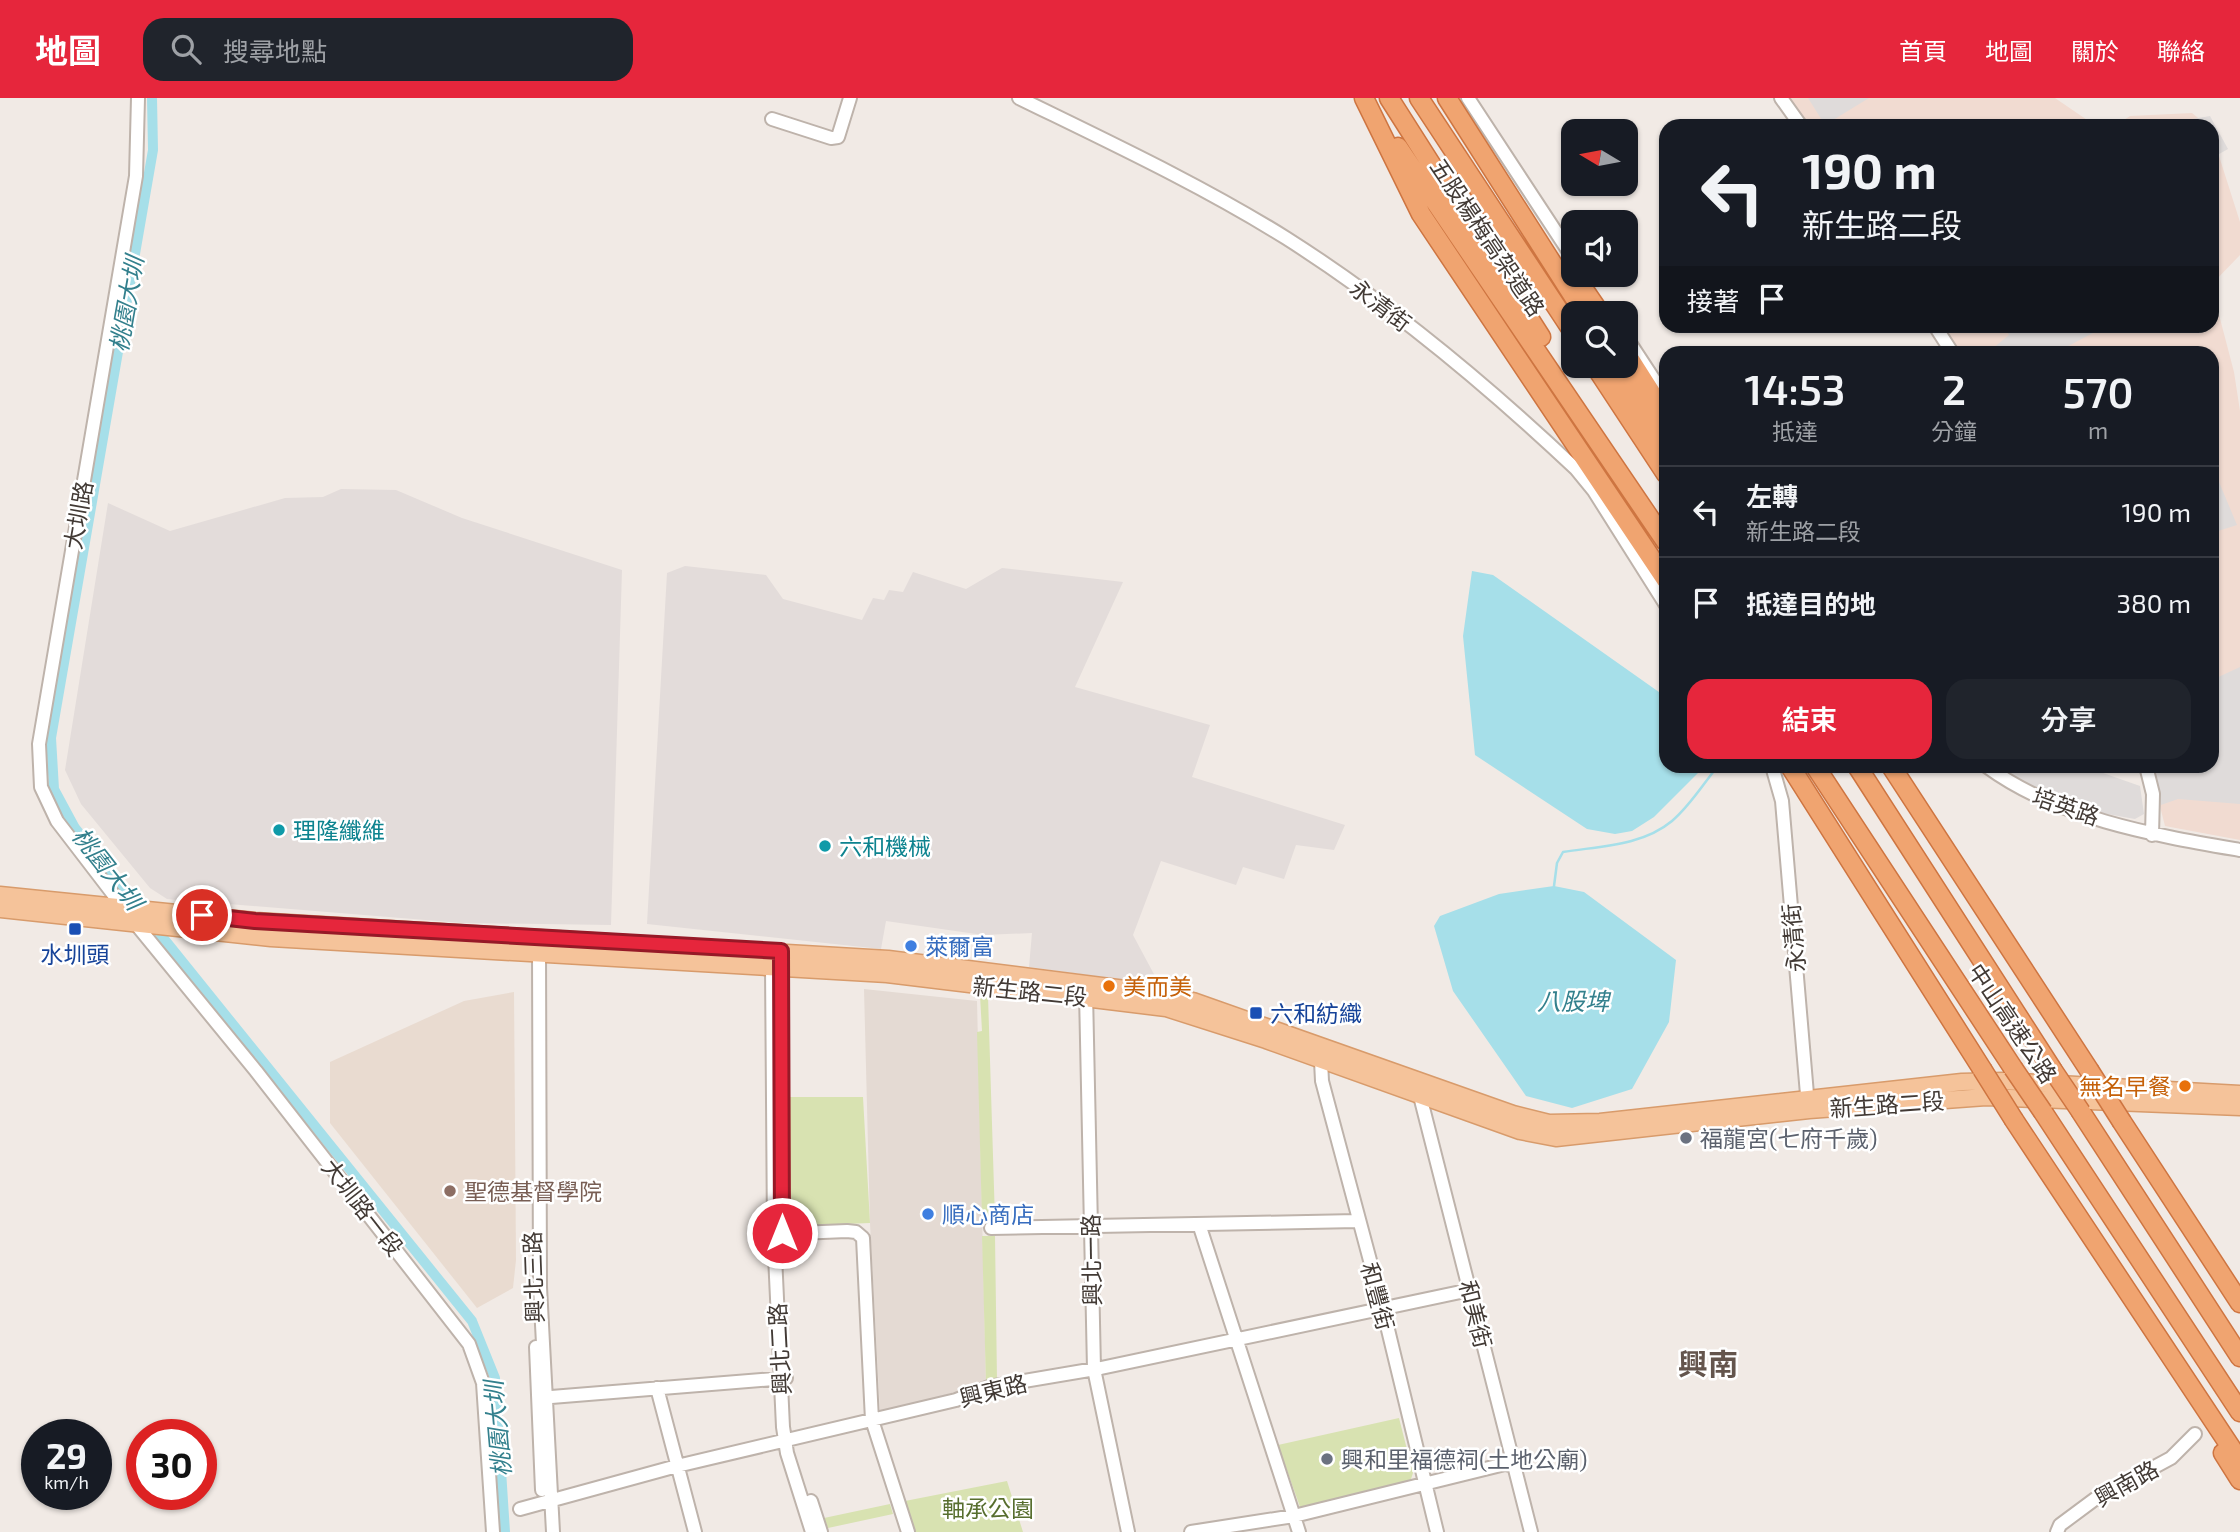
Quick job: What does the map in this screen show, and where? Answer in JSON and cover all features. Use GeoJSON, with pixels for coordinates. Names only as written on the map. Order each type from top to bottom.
{"type":"FeatureCollection","features":[{"type":"Feature","properties":{"kind":"highway","name":"五股楊梅高架道路"},"geometry":{"type":"LineString","coordinates":[[1364,98],[1659,532]]}},
{"type":"Feature","properties":{"kind":"highway"},"geometry":{"type":"LineString","coordinates":[[1364,98],[1421,214],[1659,570]]}},
{"type":"Feature","properties":{"kind":"highway"},"geometry":{"type":"LineString","coordinates":[[1389,98],[1659,523]]}},
{"type":"Feature","properties":{"kind":"highway"},"geometry":{"type":"LineString","coordinates":[[1419,98],[1561,314]]}},
{"type":"Feature","properties":{"kind":"highway","name":"五股楊梅高架道路"},"geometry":{"type":"LineString","coordinates":[[1447,98],[1576,301]]}},
{"type":"Feature","properties":{"kind":"highway"},"geometry":{"type":"LineString","coordinates":[[1476,142],[1561,256]]}},
{"type":"Feature","properties":{"kind":"highway"},"geometry":{"type":"LineString","coordinates":[[1638,372],[1659,405]]}},
{"type":"Feature","properties":{"kind":"highway"},"geometry":{"type":"LineString","coordinates":[[1603,378],[1659,463]]}},
{"type":"Feature","properties":{"kind":"highway"},"geometry":{"type":"LineString","coordinates":[[1624,378],[1659,436]]}},
{"type":"Feature","properties":{"kind":"highway"},"geometry":{"type":"LineString","coordinates":[[1794,773],[2014,1120],[2240,1461]]}},
{"type":"Feature","properties":{"kind":"highway","name":"中山高速公路"},"geometry":{"type":"LineString","coordinates":[[1820,773],[2240,1412]]}},
{"type":"Feature","properties":{"kind":"highway","name":"中山高速公路"},"geometry":{"type":"LineString","coordinates":[[1862,773],[2240,1357]]}},
{"type":"Feature","properties":{"kind":"highway"},"geometry":{"type":"LineString","coordinates":[[1896,773],[2240,1303]]}},
{"type":"Feature","properties":{"kind":"highway"},"geometry":{"type":"LineString","coordinates":[[2154,1335],[2196,1410],[2240,1480]]}},
{"type":"Feature","properties":{"kind":"main road","name":"新生路二段"},"geometry":{"type":"LineString","coordinates":[[0,895],[536,947]]}},
{"type":"Feature","properties":{"kind":"main road","name":"新生路二段"},"geometry":{"type":"LineString","coordinates":[[0,908],[271,938],[536,947],[778,961],[888,959],[1166,1008],[1520,1131],[1556,1138],[1962,1082],[2004,1081],[2240,1094]]}},
{"type":"Feature","properties":{"kind":"main road","name":"新生路二段"},"geometry":{"type":"LineString","coordinates":[[1088,994],[1149,992],[1193,1002],[1513,1114],[1549,1123],[1600,1122],[1808,1104],[1986,1097],[2240,1107]]}},
{"type":"Feature","properties":{"kind":"street","name":"大圳路"},"geometry":{"type":"LineString","coordinates":[[123,907],[57,821],[41,787],[39,744],[136,176],[138,98]]}},
{"type":"Feature","properties":{"kind":"street"},"geometry":{"type":"LineString","coordinates":[[772,119],[831,138],[838,137],[850,98]]}},
{"type":"Feature","properties":{"kind":"street","name":"永清街"},"geometry":{"type":"LineString","coordinates":[[1019,98],[1219,200],[1286,238],[1382,304],[1576,469],[1594,491],[1659,594]]}},
{"type":"Feature","properties":{"kind":"street"},"geometry":{"type":"LineString","coordinates":[[1468,98],[1561,240]]}},
{"type":"Feature","properties":{"kind":"street"},"geometry":{"type":"LineString","coordinates":[[1781,98],[1796,119]]}},
{"type":"Feature","properties":{"kind":"street"},"geometry":{"type":"LineString","coordinates":[[1638,355],[1659,387]]}},
{"type":"Feature","properties":{"kind":"street","name":"永清街"},"geometry":{"type":"LineString","coordinates":[[1774,773],[1782,801],[1808,1104]]}},
{"type":"Feature","properties":{"kind":"street","name":"培英路"},"geometry":{"type":"LineString","coordinates":[[1997,773],[2029,794],[2152,835],[2240,850]]}},
{"type":"Feature","properties":{"kind":"street"},"geometry":{"type":"LineString","coordinates":[[2148,773],[2153,794],[2152,835]]}},
{"type":"Feature","properties":{"kind":"street","name":"大圳路一段"},"geometry":{"type":"LineString","coordinates":[[135,923],[257,1072],[469,1344],[483,1383],[493,1532]]}},
{"type":"Feature","properties":{"kind":"street","name":"興北三路"},"geometry":{"type":"LineString","coordinates":[[536,947],[532,1281],[543,1398],[547,1500]]}},
{"type":"Feature","properties":{"kind":"street","name":"興北二路"},"geometry":{"type":"LineString","coordinates":[[778,961],[778,1233],[784,1378],[788,1439],[812,1532]]}},
{"type":"Feature","properties":{"kind":"street","name":"興北一路"},"geometry":{"type":"LineString","coordinates":[[1088,994],[1098,1368]]}},
{"type":"Feature","properties":{"kind":"street","name":"和豐街"},"geometry":{"type":"LineString","coordinates":[[1321,1061],[1322,1081],[1357,1221],[1383,1309],[1437,1532]]}},
{"type":"Feature","properties":{"kind":"street","name":"和美街"},"geometry":{"type":"LineString","coordinates":[[1420,1096],[1531,1532]]}},
{"type":"Feature","properties":{"kind":"street"},"geometry":{"type":"LineString","coordinates":[[991,1228],[1357,1221]]}},
{"type":"Feature","properties":{"kind":"street"},"geometry":{"type":"LineString","coordinates":[[1199,1224],[1297,1523]]}},
{"type":"Feature","properties":{"kind":"street"},"geometry":{"type":"LineString","coordinates":[[778,1233],[847,1231],[856,1232],[863,1238],[872,1420],[908,1532]]}},
{"type":"Feature","properties":{"kind":"street","name":"興東路"},"geometry":{"type":"LineString","coordinates":[[520,1509],[677,1466],[956,1400],[989,1387],[1098,1368],[1470,1290]]}},
{"type":"Feature","properties":{"kind":"street"},"geometry":{"type":"LineString","coordinates":[[1098,1368],[1128,1532]]}},
{"type":"Feature","properties":{"kind":"street"},"geometry":{"type":"LineString","coordinates":[[1098,1368],[1135,1532]]}},
{"type":"Feature","properties":{"kind":"street"},"geometry":{"type":"LineString","coordinates":[[543,1398],[784,1378]]}},
{"type":"Feature","properties":{"kind":"street"},"geometry":{"type":"LineString","coordinates":[[657,1388],[695,1532]]}},
{"type":"Feature","properties":{"kind":"street","name":"興南路"},"geometry":{"type":"LineString","coordinates":[[2057,1532],[2060,1525],[2095,1499],[2171,1458],[2186,1447],[2195,1434]]}},
{"type":"Feature","properties":{"kind":"street","name":"興北二路"},"geometry":{"type":"LineString","coordinates":[[788,1439],[821,1532]]}},
{"type":"Feature","properties":{"kind":"street"},"geometry":{"type":"LineString","coordinates":[[1237,1532],[1297,1523],[1426,1487],[1507,1472],[1514,1466]]}},
{"type":"Feature","properties":{"kind":"street"},"geometry":{"type":"LineString","coordinates":[[544,1532],[547,1500]]}},
{"type":"Feature","properties":{"kind":"street"},"geometry":{"type":"LineString","coordinates":[[547,1500],[553,1532]]}},
{"type":"Feature","properties":{"kind":"street"},"geometry":{"type":"LineString","coordinates":[[1191,1532],[1297,1523]]}},
{"type":"Feature","properties":{"kind":"shaded area"},"geometry":{"type":"Polygon","coordinates":[[[1788,98],[2055,98],[2086,119],[1802,119],[1788,98]]]}},
{"type":"Feature","properties":{"kind":"shaded area"},"geometry":{"type":"Polygon","coordinates":[[[1808,98],[1869,98],[1835,119],[1821,119],[1808,98]]]}},
{"type":"Feature","properties":{"kind":"shaded area"},"geometry":{"type":"Polygon","coordinates":[[[2192,113],[2199,119],[2126,119],[2130,116],[2192,113]]]}},
{"type":"Feature","properties":{"kind":"shaded area"},"geometry":{"type":"Polygon","coordinates":[[[2219,132],[2228,149],[2219,154],[2219,132]]]}},
{"type":"Feature","properties":{"kind":"shaded area"},"geometry":{"type":"Polygon","coordinates":[[[2219,156],[2240,222],[2240,255],[2219,277],[2219,156]]]}},
{"type":"Feature","properties":{"kind":"shaded area"},"geometry":{"type":"Polygon","coordinates":[[[2219,315],[2234,372],[2240,411],[2240,840],[2165,826],[2152,773],[2219,773],[2219,346],[1952,346],[1943,333],[2219,333],[2219,315]]]}},
{"type":"Feature","properties":{"kind":"shaded area"},"geometry":{"type":"Polygon","coordinates":[[[2008,333],[2093,333],[2068,346],[1996,346],[2009,335],[2008,333]]]}},
{"type":"Feature","properties":{"kind":"shaded area"},"geometry":{"type":"Polygon","coordinates":[[[2219,482],[2237,525],[2219,531],[2219,482]]]}},
{"type":"Feature","properties":{"kind":"shaded area"},"geometry":{"type":"Polygon","coordinates":[[[341,489],[396,490],[462,518],[622,570],[611,925],[462,923],[167,899],[150,888],[81,804],[65,770],[108,503],[170,531],[285,498],[323,497],[341,489]]]}},
{"type":"Feature","properties":{"kind":"shaded area"},"geometry":{"type":"Polygon","coordinates":[[[685,566],[766,575],[783,599],[862,620],[873,598],[884,600],[889,590],[903,592],[913,572],[966,589],[1002,568],[1123,582],[1075,687],[1210,725],[1192,777],[1345,825],[1334,850],[1296,845],[1284,879],[1243,867],[1236,885],[1161,861],[1133,935],[1156,978],[1138,982],[1029,967],[1032,933],[983,935],[886,921],[881,949],[647,924],[667,573],[685,566]]]}},
{"type":"Feature","properties":{"kind":"shaded area"},"geometry":{"type":"Polygon","coordinates":[[[2240,667],[2240,804],[2178,799],[2161,805],[2153,773],[2219,773],[2219,677],[2240,667]]]}},
{"type":"Feature","properties":{"kind":"shaded area"},"geometry":{"type":"Polygon","coordinates":[[[2011,773],[2103,773],[2140,786],[2144,814],[2135,819],[2102,813],[2028,784],[2011,773]]]}},
{"type":"Feature","properties":{"kind":"shaded area"},"geometry":{"type":"Polygon","coordinates":[[[864,989],[977,1001],[986,1384],[880,1412],[870,1223],[864,989]]]}},
{"type":"Feature","properties":{"kind":"shaded area","name":"聖德基督學院"},"geometry":{"type":"Polygon","coordinates":[[[514,992],[516,1260],[513,1288],[477,1308],[330,1123],[330,1062],[464,1001],[514,992]]]}},
{"type":"Feature","properties":{"kind":"green space"},"geometry":{"type":"Polygon","coordinates":[[[980,995],[988,996],[995,1220],[982,1221],[977,1032],[982,1031],[980,995]]]}},
{"type":"Feature","properties":{"kind":"green space"},"geometry":{"type":"Polygon","coordinates":[[[785,1097],[863,1097],[870,1223],[797,1226],[787,1220],[785,1097]]]}},
{"type":"Feature","properties":{"kind":"green space"},"geometry":{"type":"Polygon","coordinates":[[[982,1236],[995,1236],[997,1381],[986,1384],[982,1236]]]}},
{"type":"Feature","properties":{"kind":"green space"},"geometry":{"type":"Polygon","coordinates":[[[1399,1418],[1413,1473],[1410,1482],[1300,1507],[1278,1445],[1399,1418]]]}},
{"type":"Feature","properties":{"kind":"green space","name":"軸承公園"},"geometry":{"type":"Polygon","coordinates":[[[1007,1481],[1023,1532],[915,1532],[905,1501],[1007,1481]]]}},
{"type":"Feature","properties":{"kind":"green space"},"geometry":{"type":"Polygon","coordinates":[[[890,1504],[893,1514],[828,1528],[824,1518],[890,1504]]]}},
{"type":"Feature","properties":{"kind":"water"},"geometry":{"type":"Polygon","coordinates":[[[1472,571],[1493,575],[1659,692],[1659,773],[1698,773],[1654,817],[1632,831],[1615,834],[1587,829],[1475,755],[1463,636],[1472,571]]]}},
{"type":"Feature","properties":{"kind":"water","name":"八股埤"},"geometry":{"type":"Polygon","coordinates":[[[1554,886],[1584,892],[1676,960],[1669,1022],[1632,1089],[1572,1108],[1526,1096],[1453,991],[1434,926],[1440,916],[1499,894],[1554,886]]]}},
{"type":"Feature","properties":{"kind":"waterway","name":"桃園大圳"},"geometry":{"type":"LineString","coordinates":[[142,911],[75,828],[54,789],[51,738],[153,150],[152,98]]}},
{"type":"Feature","properties":{"kind":"waterway"},"geometry":{"type":"LineString","coordinates":[[1554,886],[1557,863],[1563,852],[1620,844],[1648,836],[1685,809],[1713,773]]}},
{"type":"Feature","properties":{"kind":"waterway","name":"桃園大圳"},"geometry":{"type":"LineString","coordinates":[[152,924],[472,1321],[495,1378],[505,1532]]}},
{"type":"Feature","properties":{"kind":"place","name":"理隆纖維"},"geometry":{"type":"Point","coordinates":[279,830]}},
{"type":"Feature","properties":{"kind":"place","name":"六和機械"},"geometry":{"type":"Point","coordinates":[825,846]}},
{"type":"Feature","properties":{"kind":"place","name":"水圳頭"},"geometry":{"type":"Point","coordinates":[75,929]}},
{"type":"Feature","properties":{"kind":"place","name":"萊爾富"},"geometry":{"type":"Point","coordinates":[911,946]}},
{"type":"Feature","properties":{"kind":"place","name":"美而美"},"geometry":{"type":"Point","coordinates":[1109,986]}},
{"type":"Feature","properties":{"kind":"place","name":"六和紡織"},"geometry":{"type":"Point","coordinates":[1256,1013]}},
{"type":"Feature","properties":{"kind":"place","name":"無名早餐"},"geometry":{"type":"Point","coordinates":[2185,1086]}},
{"type":"Feature","properties":{"kind":"place","name":"福龍宮(七府千歲)"},"geometry":{"type":"Point","coordinates":[1686,1138]}},
{"type":"Feature","properties":{"kind":"place","name":"聖德基督學院"},"geometry":{"type":"Point","coordinates":[450,1191]}},
{"type":"Feature","properties":{"kind":"place","name":"順心商店"},"geometry":{"type":"Point","coordinates":[928,1214]}},
{"type":"Feature","properties":{"kind":"place","name":"興和里福德祠(土地公廟)"},"geometry":{"type":"Point","coordinates":[1327,1459]}},
{"type":"Feature","properties":{"kind":"district","name":"興南"},"geometry":{"type":"Point","coordinates":[1708,1363]}},
{"type":"Feature","properties":{"kind":"route"},"geometry":{"type":"LineString","coordinates":[[202,915],[348,927],[781,951],[782,1233]]}}]}
